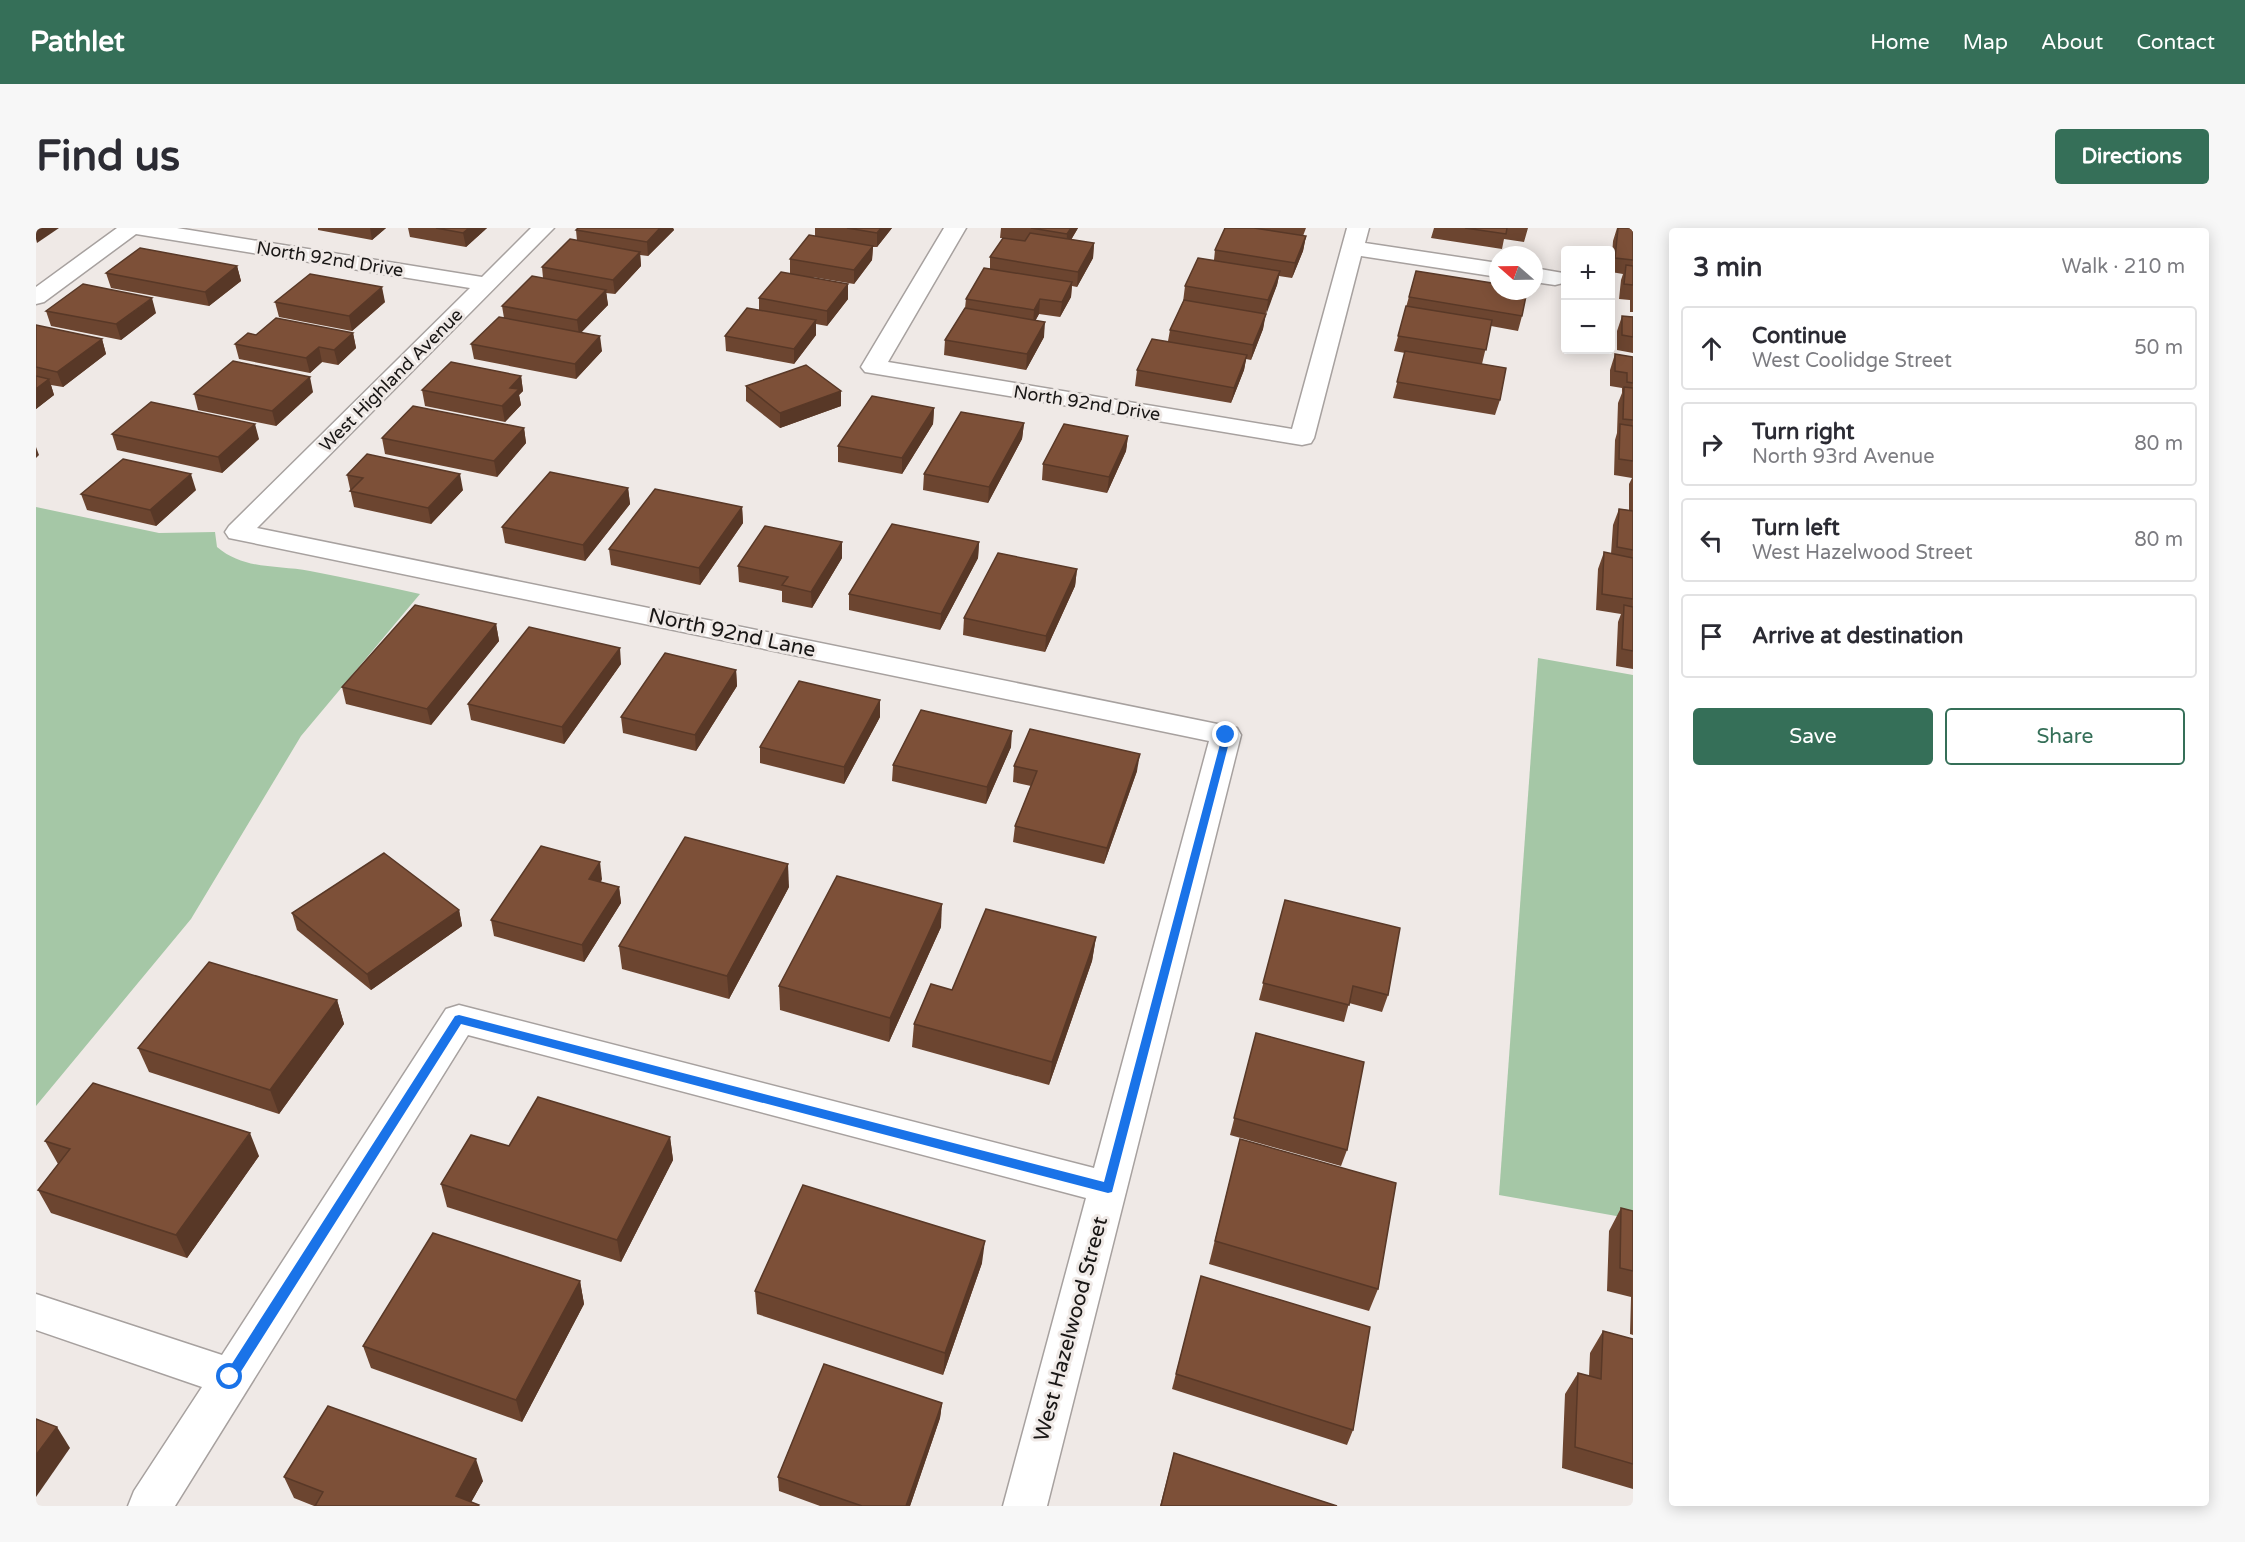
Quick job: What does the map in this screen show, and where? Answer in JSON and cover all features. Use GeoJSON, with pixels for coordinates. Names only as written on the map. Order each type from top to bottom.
{"type":"FeatureCollection","features":[{"type":"Feature","properties":{"kind":"street"},"geometry":{"type":"LineString","coordinates":[[36,297],[130,228]]}},
{"type":"Feature","properties":{"kind":"street","name":"North 92nd Drive"},"geometry":{"type":"LineString","coordinates":[[137,228],[487,284]]}},
{"type":"Feature","properties":{"kind":"street","name":"West Highland Avenue"},"geometry":{"type":"LineString","coordinates":[[238,532],[543,228]]}},
{"type":"Feature","properties":{"kind":"street","name":"North 92nd Drive"},"geometry":{"type":"LineString","coordinates":[[955,228],[873,367],[1302,438],[1355,238]]}},
{"type":"Feature","properties":{"kind":"street"},"geometry":{"type":"LineString","coordinates":[[1355,238],[1489,268]]}},
{"type":"Feature","properties":{"kind":"street","name":"North 92nd Lane"},"geometry":{"type":"LineString","coordinates":[[238,532],[1226,735]]}},
{"type":"Feature","properties":{"kind":"street","name":"West Hazelwood Street"},"geometry":{"type":"LineString","coordinates":[[1025,1506],[1226,735]]}},
{"type":"Feature","properties":{"kind":"street"},"geometry":{"type":"LineString","coordinates":[[150,1506],[459,1019],[1108,1188]]}},
{"type":"Feature","properties":{"kind":"street"},"geometry":{"type":"LineString","coordinates":[[36,1312],[230,1377]]}},
{"type":"Feature","properties":{"kind":"green space"},"geometry":{"type":"Polygon","coordinates":[[[36,507],[159,533],[215,532],[217,547],[238,560],[310,571],[420,594],[301,736],[191,919],[36,1106],[36,507]]]}},
{"type":"Feature","properties":{"kind":"green space"},"geometry":{"type":"Polygon","coordinates":[[[1538,658],[1633,675],[1633,1219],[1499,1195],[1538,658]]]}},
{"type":"Feature","properties":{"kind":"building"},"geometry":{"type":"Polygon","coordinates":[[[436,228],[469,228],[463,233],[436,228]]]}},
{"type":"Feature","properties":{"kind":"building"},"geometry":{"type":"Polygon","coordinates":[[[578,228],[660,228],[647,242],[576,230],[578,228]]]}},
{"type":"Feature","properties":{"kind":"building"},"geometry":{"type":"Polygon","coordinates":[[[847,228],[881,228],[877,233],[847,228]]]}},
{"type":"Feature","properties":{"kind":"building"},"geometry":{"type":"Polygon","coordinates":[[[1031,228],[1071,228],[1067,234],[1031,228]]]}},
{"type":"Feature","properties":{"kind":"building"},"geometry":{"type":"Polygon","coordinates":[[[1225,228],[1254,228],[1306,236],[1295,263],[1215,250],[1225,228]]]}},
{"type":"Feature","properties":{"kind":"building"},"geometry":{"type":"Polygon","coordinates":[[[1465,228],[1507,228],[1506,234],[1465,228]]]}},
{"type":"Feature","properties":{"kind":"building"},"geometry":{"type":"Polygon","coordinates":[[[1618,228],[1633,228],[1633,260],[1615,258],[1618,228]]]}},
{"type":"Feature","properties":{"kind":"building"},"geometry":{"type":"Polygon","coordinates":[[[1030,233],[1094,243],[1078,272],[990,257],[1003,238],[1025,241],[1030,233]]]}},
{"type":"Feature","properties":{"kind":"building"},"geometry":{"type":"Polygon","coordinates":[[[809,235],[873,246],[854,270],[790,259],[809,235]]]}},
{"type":"Feature","properties":{"kind":"building"},"geometry":{"type":"Polygon","coordinates":[[[570,239],[640,252],[613,280],[542,267],[570,239]]]}},
{"type":"Feature","properties":{"kind":"building"},"geometry":{"type":"Polygon","coordinates":[[[140,248],[237,266],[205,292],[106,273],[140,248]]]}},
{"type":"Feature","properties":{"kind":"building"},"geometry":{"type":"Polygon","coordinates":[[[1198,258],[1280,271],[1268,300],[1185,286],[1198,258]]]}},
{"type":"Feature","properties":{"kind":"building"},"geometry":{"type":"Polygon","coordinates":[[[1626,265],[1633,266],[1633,285],[1624,284],[1626,265]]]}},
{"type":"Feature","properties":{"kind":"building"},"geometry":{"type":"Polygon","coordinates":[[[984,268],[1072,282],[1062,302],[1040,299],[1034,310],[966,299],[984,268]]]}},
{"type":"Feature","properties":{"kind":"building"},"geometry":{"type":"Polygon","coordinates":[[[1416,271],[1489,283],[1489,300],[1525,300],[1522,316],[1409,297],[1416,271]]]}},
{"type":"Feature","properties":{"kind":"building"},"geometry":{"type":"Polygon","coordinates":[[[781,272],[848,284],[827,311],[759,298],[781,272]]]}},
{"type":"Feature","properties":{"kind":"building"},"geometry":{"type":"Polygon","coordinates":[[[310,274],[382,287],[349,316],[275,302],[310,274]]]}},
{"type":"Feature","properties":{"kind":"building"},"geometry":{"type":"Polygon","coordinates":[[[532,276],[606,290],[577,320],[502,306],[532,276]]]}},
{"type":"Feature","properties":{"kind":"building"},"geometry":{"type":"Polygon","coordinates":[[[83,284],[152,298],[116,324],[46,311],[83,284]]]}},
{"type":"Feature","properties":{"kind":"building"},"geometry":{"type":"Polygon","coordinates":[[[1184,300],[1266,314],[1253,345],[1170,330],[1184,300]]]}},
{"type":"Feature","properties":{"kind":"building"},"geometry":{"type":"Polygon","coordinates":[[[1406,306],[1492,320],[1486,350],[1398,336],[1406,306]]]}},
{"type":"Feature","properties":{"kind":"building"},"geometry":{"type":"Polygon","coordinates":[[[747,308],[816,320],[794,349],[725,336],[747,308]]]}},
{"type":"Feature","properties":{"kind":"building"},"geometry":{"type":"Polygon","coordinates":[[[965,308],[1045,322],[1027,354],[945,340],[965,308]]]}},
{"type":"Feature","properties":{"kind":"building"},"geometry":{"type":"Polygon","coordinates":[[[1622,316],[1633,317],[1633,337],[1622,335],[1622,316]]]}},
{"type":"Feature","properties":{"kind":"building"},"geometry":{"type":"Polygon","coordinates":[[[499,317],[600,336],[575,364],[471,344],[499,317]]]}},
{"type":"Feature","properties":{"kind":"building"},"geometry":{"type":"Polygon","coordinates":[[[276,318],[353,333],[334,350],[319,347],[306,358],[235,344],[248,333],[256,335],[276,318]]]}},
{"type":"Feature","properties":{"kind":"building"},"geometry":{"type":"Polygon","coordinates":[[[36,325],[102,339],[57,372],[36,367],[36,325]]]}},
{"type":"Feature","properties":{"kind":"building"},"geometry":{"type":"Polygon","coordinates":[[[1152,339],[1247,355],[1234,388],[1137,370],[1152,339]]]}},
{"type":"Feature","properties":{"kind":"building"},"geometry":{"type":"Polygon","coordinates":[[[1405,351],[1506,368],[1500,400],[1397,382],[1405,351]]]}},
{"type":"Feature","properties":{"kind":"building"},"geometry":{"type":"Polygon","coordinates":[[[1615,354],[1633,357],[1633,383],[1627,382],[1627,373],[1615,371],[1615,354]]]}},
{"type":"Feature","properties":{"kind":"building"},"geometry":{"type":"Polygon","coordinates":[[[233,361],[310,377],[272,411],[194,394],[233,361]]]}},
{"type":"Feature","properties":{"kind":"building"},"geometry":{"type":"Polygon","coordinates":[[[451,362],[521,376],[510,388],[519,389],[502,406],[422,390],[451,362]]]}},
{"type":"Feature","properties":{"kind":"building"},"geometry":{"type":"Polygon","coordinates":[[[806,365],[841,391],[780,413],[746,386],[806,365]]]}},
{"type":"Feature","properties":{"kind":"building"},"geometry":{"type":"Polygon","coordinates":[[[36,376],[49,379],[36,389],[36,376]]]}},
{"type":"Feature","properties":{"kind":"building"},"geometry":{"type":"Polygon","coordinates":[[[1624,387],[1633,388],[1633,420],[1623,419],[1624,387]]]}},
{"type":"Feature","properties":{"kind":"building"},"geometry":{"type":"Polygon","coordinates":[[[872,396],[934,408],[902,458],[838,446],[872,396]]]}},
{"type":"Feature","properties":{"kind":"building"},"geometry":{"type":"Polygon","coordinates":[[[151,402],[255,424],[218,457],[112,434],[151,402]]]}},
{"type":"Feature","properties":{"kind":"building"},"geometry":{"type":"Polygon","coordinates":[[[413,406],[524,428],[494,461],[382,438],[413,406]]]}},
{"type":"Feature","properties":{"kind":"building"},"geometry":{"type":"Polygon","coordinates":[[[961,412],[1024,423],[989,487],[924,474],[961,412]]]}},
{"type":"Feature","properties":{"kind":"building"},"geometry":{"type":"Polygon","coordinates":[[[1064,424],[1128,436],[1109,477],[1043,464],[1064,424]]]}},
{"type":"Feature","properties":{"kind":"building"},"geometry":{"type":"Polygon","coordinates":[[[1620,424],[1633,426],[1633,461],[1619,459],[1620,424]]]}},
{"type":"Feature","properties":{"kind":"building"},"geometry":{"type":"Polygon","coordinates":[[[367,454],[460,474],[428,508],[350,491],[363,478],[347,475],[367,454]]]}},
{"type":"Feature","properties":{"kind":"building"},"geometry":{"type":"Polygon","coordinates":[[[123,459],[191,474],[150,510],[81,494],[123,459]]]}},
{"type":"Feature","properties":{"kind":"building"},"geometry":{"type":"Polygon","coordinates":[[[550,472],[628,488],[583,545],[502,527],[550,472]]]}},
{"type":"Feature","properties":{"kind":"building"},"geometry":{"type":"Polygon","coordinates":[[[655,489],[742,507],[699,568],[609,549],[655,489]]]}},
{"type":"Feature","properties":{"kind":"building"},"geometry":{"type":"Polygon","coordinates":[[[1619,509],[1633,511],[1633,550],[1617,547],[1619,509]]]}},
{"type":"Feature","properties":{"kind":"building"},"geometry":{"type":"Polygon","coordinates":[[[892,524],[979,542],[941,614],[849,594],[892,524]]]}},
{"type":"Feature","properties":{"kind":"building"},"geometry":{"type":"Polygon","coordinates":[[[765,526],[842,542],[811,592],[782,585],[788,577],[738,566],[765,526]]]}},
{"type":"Feature","properties":{"kind":"building"},"geometry":{"type":"Polygon","coordinates":[[[1604,552],[1633,558],[1633,599],[1602,594],[1604,552]]]}},
{"type":"Feature","properties":{"kind":"building"},"geometry":{"type":"Polygon","coordinates":[[[998,553],[1077,569],[1046,636],[964,618],[998,553]]]}},
{"type":"Feature","properties":{"kind":"building"},"geometry":{"type":"Polygon","coordinates":[[[415,605],[496,624],[427,709],[342,687],[415,605]]]}},
{"type":"Feature","properties":{"kind":"building"},"geometry":{"type":"Polygon","coordinates":[[[1624,605],[1633,607],[1633,651],[1622,649],[1624,605]]]}},
{"type":"Feature","properties":{"kind":"building"},"geometry":{"type":"Polygon","coordinates":[[[529,627],[620,648],[562,727],[468,704],[529,627]]]}},
{"type":"Feature","properties":{"kind":"building"},"geometry":{"type":"Polygon","coordinates":[[[665,653],[736,670],[695,735],[621,717],[665,653]]]}},
{"type":"Feature","properties":{"kind":"building"},"geometry":{"type":"Polygon","coordinates":[[[799,681],[880,700],[844,767],[760,747],[799,681]]]}},
{"type":"Feature","properties":{"kind":"building"},"geometry":{"type":"Polygon","coordinates":[[[921,710],[1012,731],[987,787],[893,765],[921,710]]]}},
{"type":"Feature","properties":{"kind":"building"},"geometry":{"type":"Polygon","coordinates":[[[1030,729],[1140,754],[1107,848],[1015,826],[1037,771],[1014,766],[1030,729]]]}},
{"type":"Feature","properties":{"kind":"building"},"geometry":{"type":"Polygon","coordinates":[[[685,837],[788,864],[727,976],[619,946],[685,837]]]}},
{"type":"Feature","properties":{"kind":"building"},"geometry":{"type":"Polygon","coordinates":[[[541,846],[600,862],[589,879],[619,887],[582,945],[491,920],[541,846]]]}},
{"type":"Feature","properties":{"kind":"building"},"geometry":{"type":"Polygon","coordinates":[[[384,853],[459,910],[367,974],[292,913],[384,853]]]}},
{"type":"Feature","properties":{"kind":"building"},"geometry":{"type":"Polygon","coordinates":[[[837,876],[942,904],[890,1018],[779,986],[837,876]]]}},
{"type":"Feature","properties":{"kind":"building"},"geometry":{"type":"Polygon","coordinates":[[[1285,900],[1400,928],[1388,995],[1353,986],[1349,1005],[1263,983],[1285,900]]]}},
{"type":"Feature","properties":{"kind":"building"},"geometry":{"type":"Polygon","coordinates":[[[986,909],[1096,937],[1052,1062],[914,1024],[931,984],[952,990],[986,909]]]}},
{"type":"Feature","properties":{"kind":"building"},"geometry":{"type":"Polygon","coordinates":[[[209,962],[337,1000],[270,1090],[138,1048],[209,962]]]}},
{"type":"Feature","properties":{"kind":"building"},"geometry":{"type":"Polygon","coordinates":[[[1256,1033],[1364,1062],[1347,1150],[1234,1118],[1256,1033]]]}},
{"type":"Feature","properties":{"kind":"building"},"geometry":{"type":"Polygon","coordinates":[[[93,1083],[250,1133],[176,1235],[38,1190],[70,1149],[45,1141],[93,1083]]]}},
{"type":"Feature","properties":{"kind":"building"},"geometry":{"type":"Polygon","coordinates":[[[538,1097],[670,1137],[617,1240],[441,1184],[471,1135],[509,1146],[538,1097]]]}},
{"type":"Feature","properties":{"kind":"building"},"geometry":{"type":"Polygon","coordinates":[[[1240,1139],[1396,1183],[1378,1289],[1215,1241],[1240,1139]]]}},
{"type":"Feature","properties":{"kind":"building"},"geometry":{"type":"Polygon","coordinates":[[[803,1185],[985,1241],[945,1353],[755,1291],[803,1185]]]}},
{"type":"Feature","properties":{"kind":"building"},"geometry":{"type":"Polygon","coordinates":[[[1621,1208],[1633,1211],[1633,1271],[1620,1268],[1621,1208]]]}},
{"type":"Feature","properties":{"kind":"building"},"geometry":{"type":"Polygon","coordinates":[[[433,1233],[580,1281],[516,1400],[363,1346],[433,1233]]]}},
{"type":"Feature","properties":{"kind":"building"},"geometry":{"type":"Polygon","coordinates":[[[1201,1276],[1370,1327],[1353,1430],[1176,1374],[1201,1276]]]}},
{"type":"Feature","properties":{"kind":"building"},"geometry":{"type":"Polygon","coordinates":[[[1603,1331],[1633,1339],[1633,1464],[1575,1447],[1578,1373],[1601,1379],[1603,1331]]]}},
{"type":"Feature","properties":{"kind":"building"},"geometry":{"type":"Polygon","coordinates":[[[824,1364],[942,1403],[906,1506],[862,1506],[778,1477],[824,1364]]]}},
{"type":"Feature","properties":{"kind":"building"},"geometry":{"type":"Polygon","coordinates":[[[328,1406],[476,1459],[456,1496],[479,1505],[315,1506],[323,1492],[284,1477],[328,1406]]]}},
{"type":"Feature","properties":{"kind":"building"},"geometry":{"type":"Polygon","coordinates":[[[36,1419],[57,1427],[36,1455],[36,1419]]]}},
{"type":"Feature","properties":{"kind":"building"},"geometry":{"type":"Polygon","coordinates":[[[1174,1453],[1337,1506],[1161,1506],[1174,1453]]]}},
{"type":"Feature","properties":{"kind":"route"},"geometry":{"type":"LineString","coordinates":[[230,1377],[459,1019],[1108,1188],[1226,735]]}}]}
